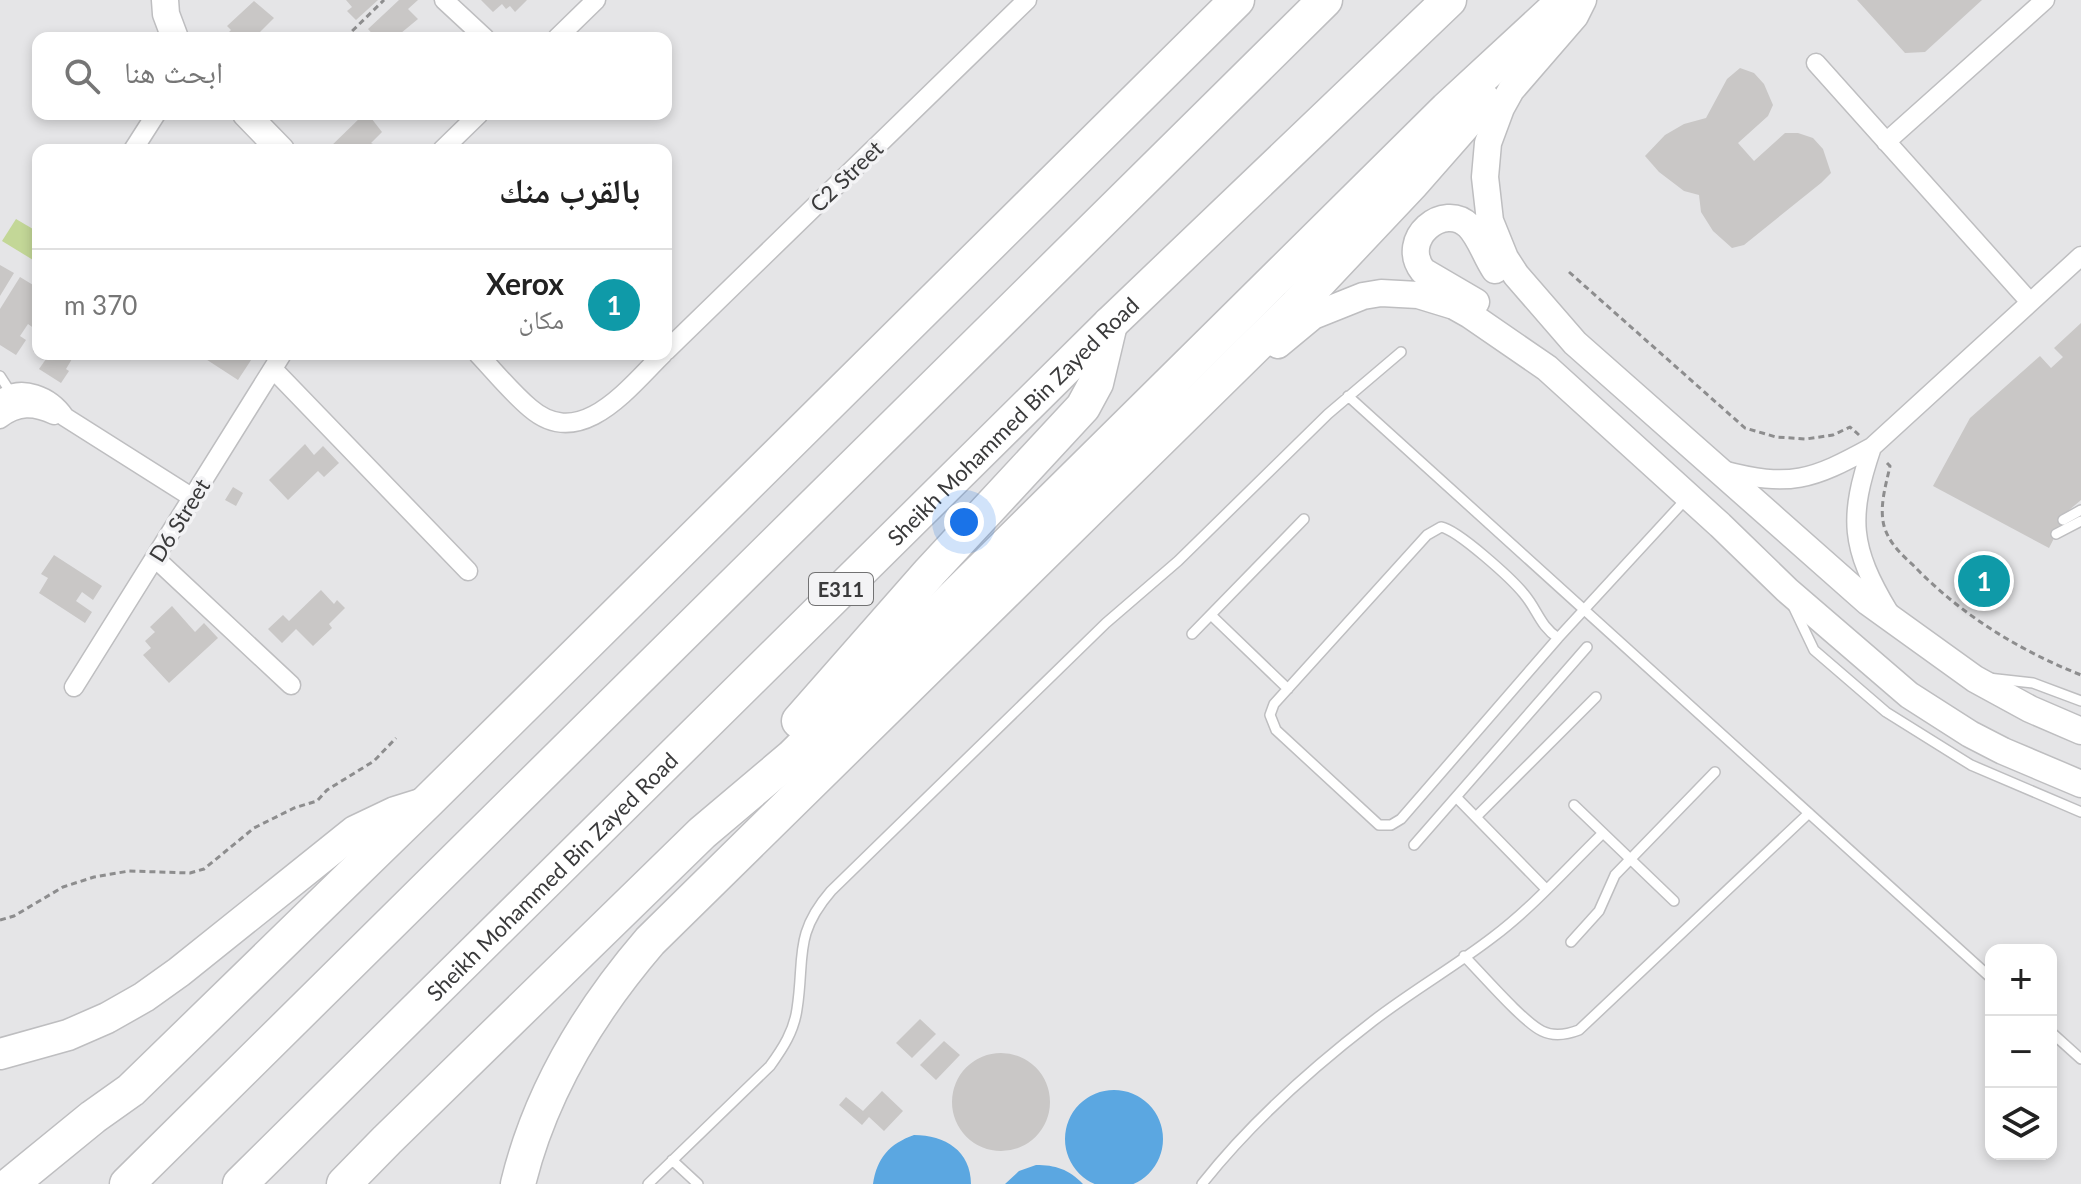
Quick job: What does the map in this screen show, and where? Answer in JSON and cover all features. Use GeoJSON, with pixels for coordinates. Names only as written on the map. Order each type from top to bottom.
{"type":"FeatureCollection","features":[{"type":"Feature","properties":{"kind":"highway"},"geometry":{"type":"LineString","coordinates":[[48,1184],[131,1090],[427,802],[1237,0]]}},
{"type":"Feature","properties":{"kind":"highway"},"geometry":{"type":"LineString","coordinates":[[127,1184],[1325,0]]}},
{"type":"Feature","properties":{"kind":"highway","name":"Sheikh Mohammed Bin Zayed Road"},"geometry":{"type":"LineString","coordinates":[[240,1184],[1111,323],[1449,0]]}},
{"type":"Feature","properties":{"kind":"highway"},"geometry":{"type":"LineString","coordinates":[[518,1184],[562,1067],[602,1001],[633,961],[684,907],[1307,295],[1412,183],[1567,4]]}},
{"type":"Feature","properties":{"kind":"highway"},"geometry":{"type":"LineString","coordinates":[[344,1184],[702,833],[792,757],[1447,109],[1567,4]]}},
{"type":"Feature","properties":{"kind":"highway"},"geometry":{"type":"LineString","coordinates":[[702,833],[930,572],[1083,407],[1096,383],[1111,323]]}},
{"type":"Feature","properties":{"kind":"highway"},"geometry":{"type":"LineString","coordinates":[[11,1184],[131,1090]]}},
{"type":"Feature","properties":{"kind":"main road"},"geometry":{"type":"LineString","coordinates":[[0,1054],[68,1035],[144,997],[355,831],[395,812],[427,802]]}},
{"type":"Feature","properties":{"kind":"street"},"geometry":{"type":"LineString","coordinates":[[165,0],[173,32]]}},
{"type":"Feature","properties":{"kind":"street"},"geometry":{"type":"LineString","coordinates":[[181,32],[183,0]]}},
{"type":"Feature","properties":{"kind":"street"},"geometry":{"type":"LineString","coordinates":[[444,0],[477,32]]}},
{"type":"Feature","properties":{"kind":"street"},"geometry":{"type":"LineString","coordinates":[[563,32],[596,0]]}},
{"type":"Feature","properties":{"kind":"street"},"geometry":{"type":"LineString","coordinates":[[1886,142],[2045,0]]}},
{"type":"Feature","properties":{"kind":"street","name":"C2 Street"},"geometry":{"type":"LineString","coordinates":[[672,344],[1019,3]]}},
{"type":"Feature","properties":{"kind":"street"},"geometry":{"type":"LineString","coordinates":[[1567,4],[1575,16],[1511,90],[1493,127],[1485,169],[1490,221],[1505,258],[1524,286],[1566,334],[1897,625],[1975,679],[2030,709],[2081,731]]}},
{"type":"Feature","properties":{"kind":"street"},"geometry":{"type":"LineString","coordinates":[[1816,63],[2030,302]]}},
{"type":"Feature","properties":{"kind":"street"},"geometry":{"type":"LineString","coordinates":[[137,144],[152,120]]}},
{"type":"Feature","properties":{"kind":"street"},"geometry":{"type":"LineString","coordinates":[[252,120],[275,144]]}},
{"type":"Feature","properties":{"kind":"street"},"geometry":{"type":"LineString","coordinates":[[448,144],[473,120]]}},
{"type":"Feature","properties":{"kind":"street"},"geometry":{"type":"LineString","coordinates":[[1536,359],[1523,342],[1487,311],[1423,271],[1418,265],[1415,251],[1424,229],[1446,219],[1455,219],[1470,226],[1488,260],[1511,290],[1538,316],[1566,334]]}},
{"type":"Feature","properties":{"kind":"street"},"geometry":{"type":"LineString","coordinates":[[1717,469],[1768,480],[1801,479],[1833,468],[1872,447],[2081,256]]}},
{"type":"Feature","properties":{"kind":"street"},"geometry":{"type":"LineString","coordinates":[[1198,402],[1236,386],[1290,333],[1313,316],[1346,301],[1381,293],[1418,295],[1454,306],[1536,359],[1880,673],[1939,716],[2003,751],[2081,784]]}},
{"type":"Feature","properties":{"kind":"street","name":"C2 Street"},"geometry":{"type":"LineString","coordinates":[[484,360],[529,408],[549,419],[571,422],[603,411],[656,360]]}},
{"type":"Feature","properties":{"kind":"street"},"geometry":{"type":"LineString","coordinates":[[278,362],[468,571]]}},
{"type":"Feature","properties":{"kind":"street","name":"D6 Street"},"geometry":{"type":"LineString","coordinates":[[74,687],[278,362]]}},
{"type":"Feature","properties":{"kind":"street"},"geometry":{"type":"LineString","coordinates":[[6,397],[20,391],[34,394],[58,408],[65,417]]}},
{"type":"Feature","properties":{"kind":"street"},"geometry":{"type":"LineString","coordinates":[[0,419],[26,407],[65,417],[193,498]]}},
{"type":"Feature","properties":{"kind":"street"},"geometry":{"type":"LineString","coordinates":[[1872,447],[1856,502],[1856,532],[1868,576],[1897,625]]}},
{"type":"Feature","properties":{"kind":"street"},"geometry":{"type":"LineString","coordinates":[[155,558],[291,685]]}},
{"type":"Feature","properties":{"kind":"lane"},"geometry":{"type":"LineString","coordinates":[[648,1184],[770,1066],[783,1049],[797,1010],[802,941],[808,923],[831,891],[1106,623],[1170,569],[1348,396],[1401,352]]}},
{"type":"Feature","properties":{"kind":"lane"},"geometry":{"type":"LineString","coordinates":[[0,376],[6,397]]}},
{"type":"Feature","properties":{"kind":"lane"},"geometry":{"type":"LineString","coordinates":[[1348,396],[1985,973]]}},
{"type":"Feature","properties":{"kind":"lane"},"geometry":{"type":"LineString","coordinates":[[1558,638],[1543,626],[1516,585],[1456,533],[1441,527],[1427,535],[1271,709],[1273,725],[1373,822],[1391,825],[1401,819],[1558,638],[1688,496]]}},
{"type":"Feature","properties":{"kind":"lane"},"geometry":{"type":"LineString","coordinates":[[2063,520],[2081,510]]}},
{"type":"Feature","properties":{"kind":"lane"},"geometry":{"type":"LineString","coordinates":[[1192,634],[1304,519]]}},
{"type":"Feature","properties":{"kind":"lane"},"geometry":{"type":"LineString","coordinates":[[2056,534],[2081,521]]}},
{"type":"Feature","properties":{"kind":"lane"},"geometry":{"type":"LineString","coordinates":[[1787,590],[1814,650],[1886,712],[1971,765],[2081,812]]}},
{"type":"Feature","properties":{"kind":"lane"},"geometry":{"type":"LineString","coordinates":[[1211,615],[1288,689]]}},
{"type":"Feature","properties":{"kind":"lane"},"geometry":{"type":"LineString","coordinates":[[1414,845],[1587,647]]}},
{"type":"Feature","properties":{"kind":"lane"},"geometry":{"type":"LineString","coordinates":[[1975,679],[2014,679],[2081,701]]}},
{"type":"Feature","properties":{"kind":"lane"},"geometry":{"type":"LineString","coordinates":[[1476,817],[1596,697]]}},
{"type":"Feature","properties":{"kind":"lane"},"geometry":{"type":"LineString","coordinates":[[1571,942],[1593,919],[1615,875],[1715,772]]}},
{"type":"Feature","properties":{"kind":"lane"},"geometry":{"type":"LineString","coordinates":[[1456,797],[1546,889]]}},
{"type":"Feature","properties":{"kind":"lane"},"geometry":{"type":"LineString","coordinates":[[1574,805],[1674,901]]}},
{"type":"Feature","properties":{"kind":"lane"},"geometry":{"type":"LineString","coordinates":[[1464,956],[1533,1025],[1550,1034],[1579,1030],[1809,813]]}},
{"type":"Feature","properties":{"kind":"lane"},"geometry":{"type":"LineString","coordinates":[[1202,1184],[1276,1105],[1329,1056],[1374,1020],[1490,939],[1603,833]]}},
{"type":"Feature","properties":{"kind":"lane"},"geometry":{"type":"LineString","coordinates":[[2057,1037],[2081,1059]]}},
{"type":"Feature","properties":{"kind":"lane"},"geometry":{"type":"LineString","coordinates":[[672,1160],[698,1184]]}},
{"type":"Feature","properties":{"kind":"path"},"geometry":{"type":"LineString","coordinates":[[351,32],[384,0]]}},
{"type":"Feature","properties":{"kind":"path"},"geometry":{"type":"LineString","coordinates":[[0,920],[14,916],[63,887],[86,879],[129,871],[190,873],[204,869],[254,828],[294,808],[317,801],[327,790],[374,761],[396,738]]}},
{"type":"Feature","properties":{"kind":"green space"},"geometry":{"type":"Polygon","coordinates":[[[16,219],[32,228],[32,259],[2,241],[16,219]]]}},
{"type":"Feature","properties":{"kind":"water"},"geometry":{"type":"Polygon","coordinates":[[[1105,1091],[1123,1091],[1141,1099],[1154,1112],[1162,1130],[1159,1158],[1148,1173],[1130,1185],[1095,1184],[1074,1166],[1066,1148],[1066,1130],[1074,1112],[1087,1099],[1105,1091]]]}},
{"type":"Feature","properties":{"kind":"water"},"geometry":{"type":"Polygon","coordinates":[[[914,1135],[936,1138],[954,1147],[966,1162],[971,1184],[873,1184],[886,1153],[914,1135]]]}},
{"type":"Feature","properties":{"kind":"water"},"geometry":{"type":"Polygon","coordinates":[[[1036,1165],[1061,1169],[1083,1184],[1005,1184],[1019,1171],[1036,1165]]]}},
{"type":"Feature","properties":{"kind":"building"},"geometry":{"type":"Polygon","coordinates":[[[346,0],[378,0],[356,20],[347,11],[352,7],[346,0]]]}},
{"type":"Feature","properties":{"kind":"building"},"geometry":{"type":"Polygon","coordinates":[[[399,0],[418,0],[408,9],[418,19],[402,32],[371,32],[368,29],[399,0]]]}},
{"type":"Feature","properties":{"kind":"building"},"geometry":{"type":"Polygon","coordinates":[[[481,0],[527,0],[515,12],[510,6],[506,9],[502,4],[493,12],[481,0]]]}},
{"type":"Feature","properties":{"kind":"building"},"geometry":{"type":"Polygon","coordinates":[[[1857,0],[1982,0],[1925,52],[1905,53],[1857,0]]]}},
{"type":"Feature","properties":{"kind":"building"},"geometry":{"type":"Polygon","coordinates":[[[254,1],[274,18],[260,32],[229,32],[231,30],[227,26],[254,1]]]}},
{"type":"Feature","properties":{"kind":"building"},"geometry":{"type":"Polygon","coordinates":[[[1740,68],[1754,73],[1764,84],[1773,105],[1768,116],[1738,143],[1754,161],[1785,133],[1798,133],[1813,138],[1823,149],[1831,173],[1744,245],[1732,248],[1713,231],[1701,212],[1699,195],[1684,191],[1659,172],[1645,156],[1665,135],[1684,124],[1706,118],[1727,79],[1740,68]]]}},
{"type":"Feature","properties":{"kind":"building"},"geometry":{"type":"Polygon","coordinates":[[[358,120],[373,120],[382,132],[373,144],[333,144],[358,120]]]}},
{"type":"Feature","properties":{"kind":"building"},"geometry":{"type":"Polygon","coordinates":[[[0,265],[14,273],[0,296],[0,265]]]}},
{"type":"Feature","properties":{"kind":"building"},"geometry":{"type":"Polygon","coordinates":[[[20,277],[32,284],[32,327],[28,324],[20,336],[26,340],[16,355],[0,345],[0,309],[20,277]]]}},
{"type":"Feature","properties":{"kind":"building"},"geometry":{"type":"Polygon","coordinates":[[[2081,323],[2081,500],[2068,511],[2049,548],[1933,486],[1970,418],[2040,356],[2051,368],[2063,357],[2054,348],[2081,323]]]}},
{"type":"Feature","properties":{"kind":"building"},"geometry":{"type":"Polygon","coordinates":[[[45,360],[71,360],[61,383],[39,369],[45,360]]]}},
{"type":"Feature","properties":{"kind":"building"},"geometry":{"type":"Polygon","coordinates":[[[207,360],[251,360],[238,380],[207,360]]]}},
{"type":"Feature","properties":{"kind":"building"},"geometry":{"type":"Polygon","coordinates":[[[305,444],[314,455],[323,446],[339,463],[324,477],[318,471],[288,500],[269,480],[305,444]]]}},
{"type":"Feature","properties":{"kind":"building"},"geometry":{"type":"Polygon","coordinates":[[[233,487],[243,493],[236,506],[225,500],[233,487]]]}},
{"type":"Feature","properties":{"kind":"building"},"geometry":{"type":"Polygon","coordinates":[[[54,555],[102,586],[93,600],[82,592],[76,601],[92,612],[85,623],[39,593],[48,578],[41,574],[54,555]]]}},
{"type":"Feature","properties":{"kind":"building"},"geometry":{"type":"Polygon","coordinates":[[[321,590],[334,604],[337,600],[345,608],[329,624],[332,628],[313,646],[296,629],[282,643],[268,629],[283,615],[289,621],[321,590]]]}},
{"type":"Feature","properties":{"kind":"building"},"geometry":{"type":"Polygon","coordinates":[[[172,606],[195,632],[204,623],[218,638],[169,683],[143,655],[151,648],[145,641],[155,632],[150,627],[172,606]]]}},
{"type":"Feature","properties":{"kind":"building"},"geometry":{"type":"Polygon","coordinates":[[[920,1019],[936,1034],[912,1058],[896,1043],[920,1019]]]}},
{"type":"Feature","properties":{"kind":"building"},"geometry":{"type":"Polygon","coordinates":[[[944,1041],[960,1055],[936,1080],[920,1065],[944,1041]]]}},
{"type":"Feature","properties":{"kind":"building"},"geometry":{"type":"Polygon","coordinates":[[[1001,1053],[1020,1057],[1036,1067],[1046,1083],[1050,1102],[1046,1121],[1036,1137],[1020,1147],[1001,1151],[982,1147],[966,1137],[956,1121],[952,1102],[956,1083],[966,1067],[982,1057],[1001,1053]]]}},
{"type":"Feature","properties":{"kind":"building"},"geometry":{"type":"Polygon","coordinates":[[[882,1091],[903,1111],[884,1131],[869,1117],[862,1125],[839,1105],[846,1097],[863,1111],[882,1091]]]}},
{"type":"Feature","properties":{"kind":"place","name":"Xerox"},"geometry":{"type":"Point","coordinates":[1984,581]}}]}
